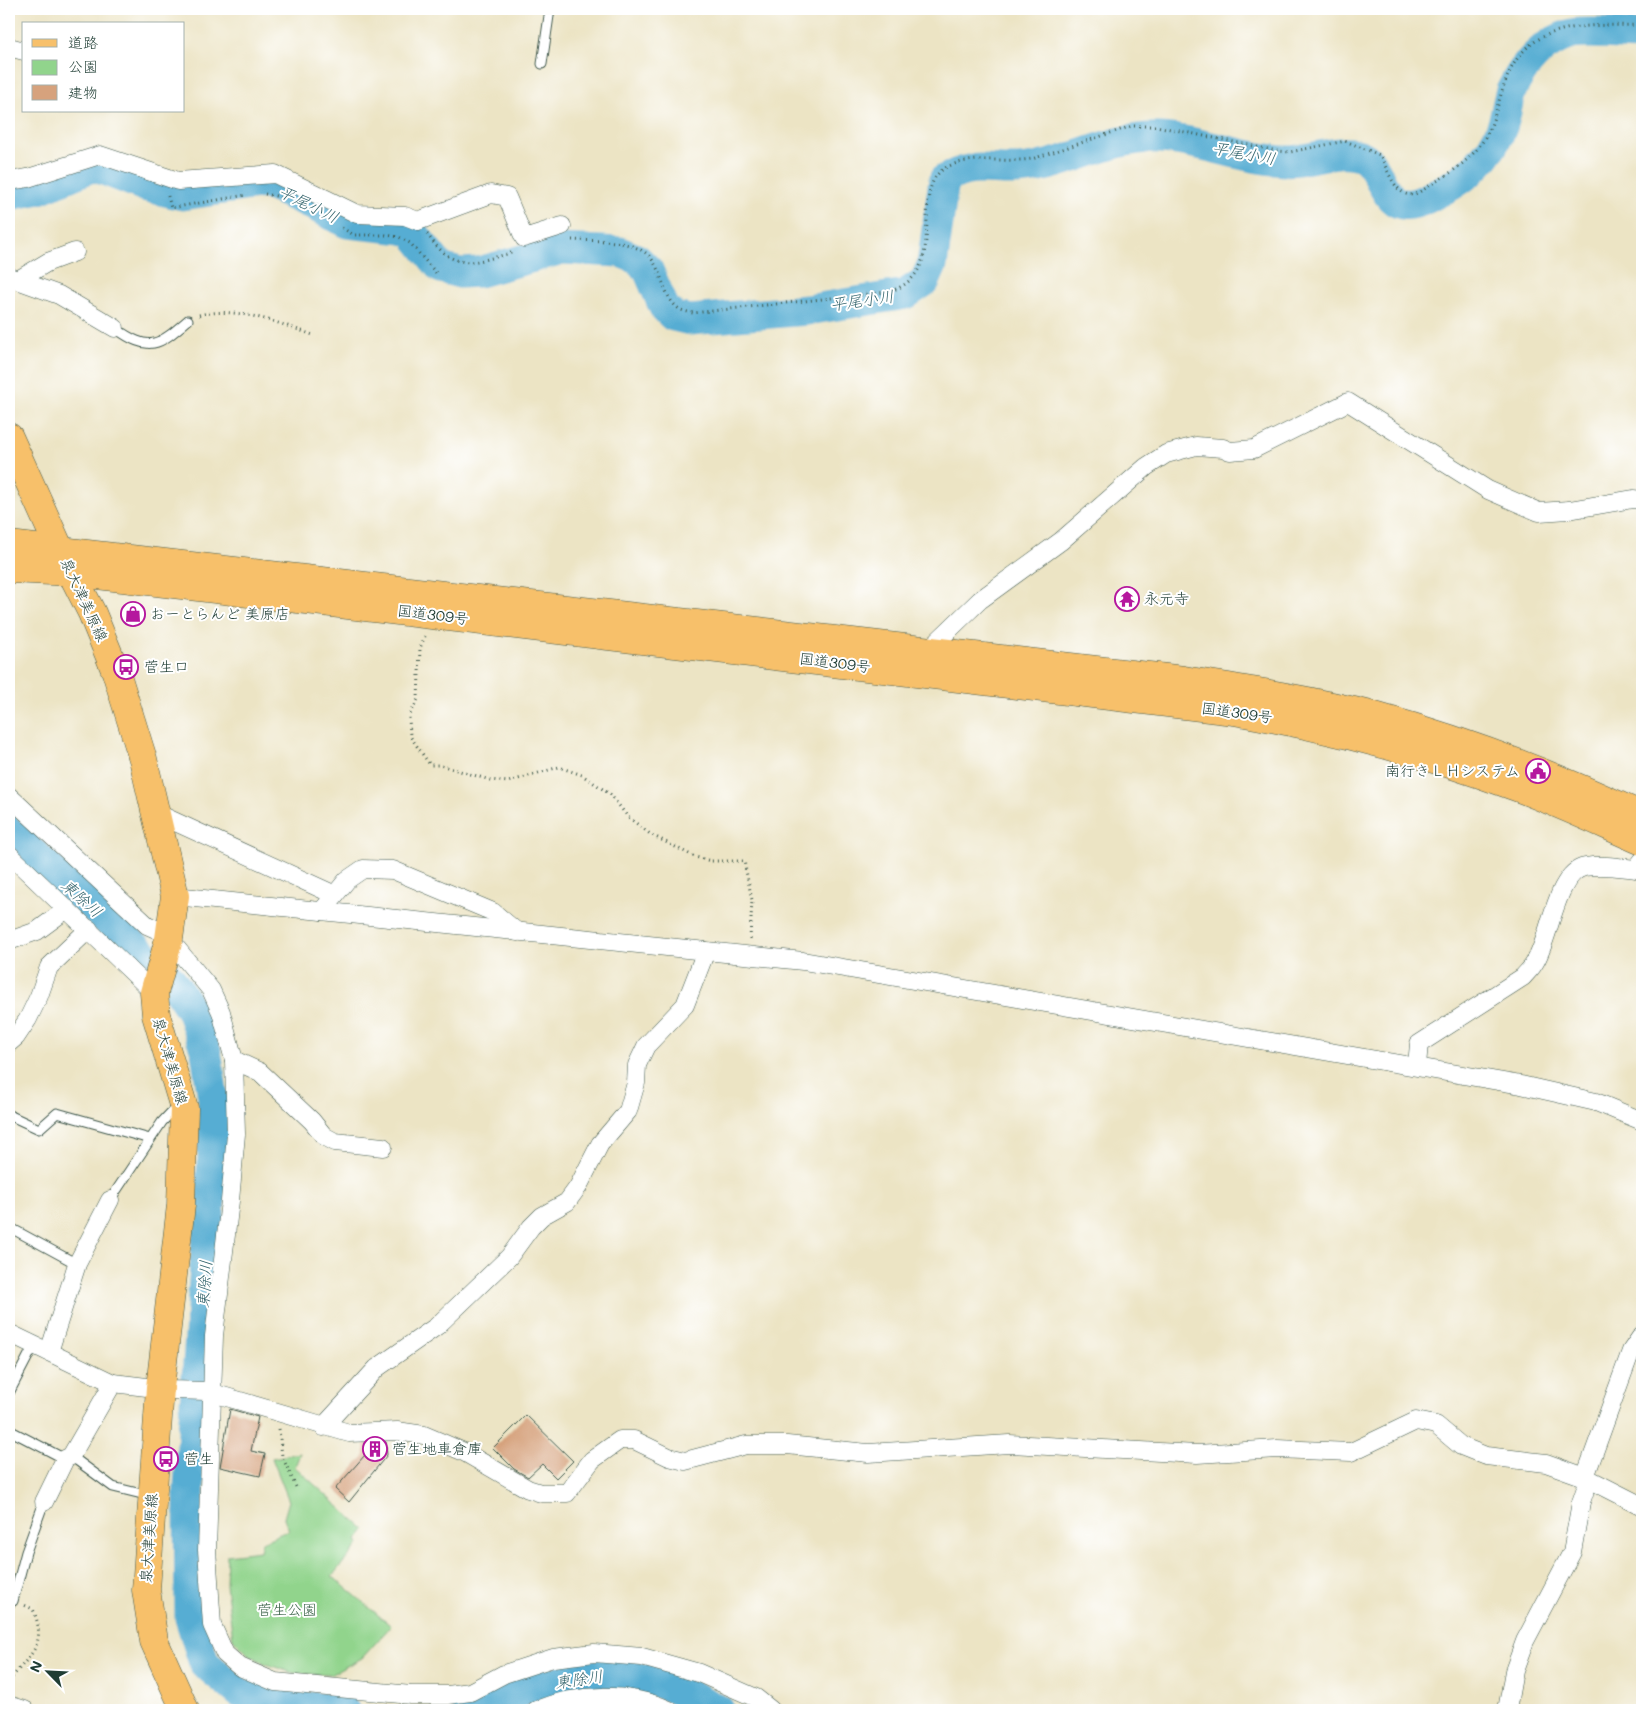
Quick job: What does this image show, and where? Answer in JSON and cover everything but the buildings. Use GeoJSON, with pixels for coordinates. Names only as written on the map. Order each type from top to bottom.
{"type":"FeatureCollection","features":[{"type":"Feature","properties":{"kind":"main road","name":"泉大津美原線"},"geometry":{"type":"LineString","coordinates":[[9,437],[116,672],[143,759],[175,896],[168,941],[155,989],[156,1015],[182,1102],[184,1129],[181,1205],[166,1389],[152,1496],[146,1590],[154,1640],[185,1710]]}},
{"type":"Feature","properties":{"kind":"main road","name":"国道309号"},"geometry":{"type":"LineString","coordinates":[[9,545],[66,561],[439,616],[923,662],[1184,680],[1264,693],[1375,716],[1448,738],[1520,763],[1642,816]]}},
{"type":"Feature","properties":{"kind":"main road","name":"国道309号"},"geometry":{"type":"LineString","coordinates":[[9,569],[66,561],[923,662],[1234,711],[1292,721],[1389,745],[1506,784],[1642,841]]}},
{"type":"Feature","properties":{"kind":"street"},"geometry":{"type":"LineString","coordinates":[[9,47],[22,50]]}},
{"type":"Feature","properties":{"kind":"street"},"geometry":{"type":"LineString","coordinates":[[9,182],[28,178],[100,155],[178,181],[275,174],[357,214],[405,216],[418,221],[491,194],[507,197],[524,238],[562,233]]}},
{"type":"Feature","properties":{"kind":"street"},"geometry":{"type":"LineString","coordinates":[[13,279],[48,262],[75,252]]}},
{"type":"Feature","properties":{"kind":"street"},"geometry":{"type":"LineString","coordinates":[[13,279],[59,295],[115,328]]}},
{"type":"Feature","properties":{"kind":"street"},"geometry":{"type":"LineString","coordinates":[[923,662],[980,600],[1060,541],[1146,467],[1166,454],[1196,446],[1223,448],[1230,451],[1254,448],[1348,402],[1488,490],[1540,512],[1569,510],[1633,499],[1642,500]]}},
{"type":"Feature","properties":{"kind":"street"},"geometry":{"type":"LineString","coordinates":[[9,796],[147,925],[168,941],[211,990],[221,1012],[234,1060],[236,1134],[209,1392],[206,1550],[212,1625],[225,1654],[240,1667],[275,1682],[411,1695],[448,1695],[470,1692],[504,1674],[553,1658],[594,1653],[642,1657],[699,1673],[756,1698],[771,1710]]}},
{"type":"Feature","properties":{"kind":"street"},"geometry":{"type":"LineString","coordinates":[[156,813],[336,895]]}},
{"type":"Feature","properties":{"kind":"street"},"geometry":{"type":"LineString","coordinates":[[9,854],[155,989]]}},
{"type":"Feature","properties":{"kind":"street"},"geometry":{"type":"LineString","coordinates":[[1417,1065],[1419,1044],[1522,977],[1535,963],[1563,886],[1570,874],[1584,867],[1640,868]]}},
{"type":"Feature","properties":{"kind":"street"},"geometry":{"type":"LineString","coordinates":[[322,912],[347,880],[363,869],[393,870],[493,912],[517,932]]}},
{"type":"Feature","properties":{"kind":"street"},"geometry":{"type":"LineString","coordinates":[[175,896],[803,960],[1417,1065],[1596,1102],[1642,1120]]}},
{"type":"Feature","properties":{"kind":"street"},"geometry":{"type":"LineString","coordinates":[[9,941],[37,931],[68,909]]}},
{"type":"Feature","properties":{"kind":"street"},"geometry":{"type":"LineString","coordinates":[[9,1043],[16,1037],[28,1019],[39,996],[49,967],[89,929]]}},
{"type":"Feature","properties":{"kind":"street"},"geometry":{"type":"LineString","coordinates":[[323,1427],[377,1368],[437,1326],[508,1257],[530,1227],[542,1216],[567,1202],[578,1187],[600,1144],[628,1111],[636,1083],[636,1065],[646,1046],[685,1005],[706,951]]}},
{"type":"Feature","properties":{"kind":"street"},"geometry":{"type":"LineString","coordinates":[[234,1060],[260,1072],[312,1121],[324,1136],[336,1142],[383,1147]]}},
{"type":"Feature","properties":{"kind":"street"},"geometry":{"type":"LineString","coordinates":[[41,1348],[77,1264],[110,1200]]}},
{"type":"Feature","properties":{"kind":"street"},"geometry":{"type":"LineString","coordinates":[[9,1333],[113,1383],[209,1392],[348,1433],[397,1431],[424,1435],[464,1452],[528,1489],[540,1493],[567,1493],[592,1460],[620,1440],[634,1440],[669,1457],[685,1461],[746,1445],[787,1446],[868,1453],[1009,1444],[1197,1454],[1277,1449],[1351,1452],[1416,1421],[1436,1425],[1461,1446],[1486,1456],[1546,1463],[1587,1478],[1642,1506]]}},
{"type":"Feature","properties":{"kind":"street"},"geometry":{"type":"LineString","coordinates":[[1507,1710],[1514,1671],[1525,1641],[1572,1552],[1587,1478],[1631,1351],[1642,1335]]}},
{"type":"Feature","properties":{"kind":"street"},"geometry":{"type":"LineString","coordinates":[[44,1502],[68,1457],[113,1383]]}},
{"type":"Feature","properties":{"kind":"street"},"geometry":{"type":"LineString","coordinates":[[536,1710],[584,1696],[619,1698],[660,1706],[669,1710]]}},
{"type":"Feature","properties":{"kind":"street"},"geometry":{"type":"LineString","coordinates":[[9,1706],[25,1710]]}},
{"type":"Feature","properties":{"kind":"lane"},"geometry":{"type":"LineString","coordinates":[[542,64],[550,9]]}},
{"type":"Feature","properties":{"kind":"lane"},"geometry":{"type":"LineString","coordinates":[[115,328],[131,340],[148,344],[159,343],[188,320]]}},
{"type":"Feature","properties":{"kind":"lane"},"geometry":{"type":"LineString","coordinates":[[110,1200],[150,1138],[162,1122],[182,1102]]}},
{"type":"Feature","properties":{"kind":"lane"},"geometry":{"type":"LineString","coordinates":[[9,1115],[39,1129],[57,1113],[150,1138]]}},
{"type":"Feature","properties":{"kind":"lane"},"geometry":{"type":"LineString","coordinates":[[9,1226],[77,1264]]}},
{"type":"Feature","properties":{"kind":"lane"},"geometry":{"type":"LineString","coordinates":[[9,1393],[41,1348]]}},
{"type":"Feature","properties":{"kind":"lane"},"geometry":{"type":"LineString","coordinates":[[9,1430],[68,1457],[113,1487],[152,1496]]}},
{"type":"Feature","properties":{"kind":"lane"},"geometry":{"type":"LineString","coordinates":[[11,1602],[44,1502]]}},
{"type":"Feature","properties":{"kind":"path"},"geometry":{"type":"LineString","coordinates":[[562,233],[612,242],[643,251],[655,264],[674,304],[680,310],[693,313],[887,292],[902,288],[922,266],[930,192],[934,180],[940,171],[950,166],[970,161],[1017,161],[1032,159],[1132,126],[1156,126],[1290,152],[1345,141],[1380,155],[1396,187],[1403,193],[1414,194],[1454,171],[1477,150],[1493,122],[1501,92],[1510,72],[1518,58],[1529,45],[1554,33],[1575,27],[1642,25]]}},
{"type":"Feature","properties":{"kind":"path"},"geometry":{"type":"LineString","coordinates":[[164,176],[171,208],[250,194]]}},
{"type":"Feature","properties":{"kind":"path"},"geometry":{"type":"LineString","coordinates":[[260,194],[269,194],[284,199]]}},
{"type":"Feature","properties":{"kind":"path"},"geometry":{"type":"LineString","coordinates":[[418,221],[441,252],[453,260],[473,262],[518,251]]}},
{"type":"Feature","properties":{"kind":"path"},"geometry":{"type":"LineString","coordinates":[[333,223],[354,235],[386,235],[410,243],[437,274]]}},
{"type":"Feature","properties":{"kind":"path"},"geometry":{"type":"LineString","coordinates":[[188,320],[215,313],[239,315],[279,323],[313,335]]}},
{"type":"Feature","properties":{"kind":"path"},"geometry":{"type":"LineString","coordinates":[[439,616],[424,637],[420,648],[418,698],[409,717],[410,736],[430,764],[440,765],[490,780],[508,782],[558,767],[582,775],[610,794],[628,817],[650,834],[695,858],[711,861],[744,861],[752,900],[749,955]]}},
{"type":"Feature","properties":{"kind":"path"},"geometry":{"type":"LineString","coordinates":[[277,1411],[282,1456],[296,1487]]}},
{"type":"Feature","properties":{"kind":"path"},"geometry":{"type":"LineString","coordinates":[[9,1681],[36,1650],[39,1622],[33,1608],[11,1602]]}},
{"type":"Feature","properties":{"kind":"green space","name":"菅生公園"},"geometry":{"type":"Polygon","coordinates":[[[300,1453],[295,1467],[365,1530],[357,1540],[359,1544],[332,1576],[391,1626],[362,1658],[330,1675],[293,1673],[266,1664],[248,1654],[233,1639],[226,1585],[227,1555],[260,1551],[262,1542],[289,1530],[284,1518],[289,1501],[272,1458],[300,1453]]]}},
{"type":"Feature","properties":{"kind":"waterway","name":"平尾小川"},"geometry":{"type":"LineString","coordinates":[[9,195],[39,189],[94,166],[147,187],[182,195],[265,183],[347,223],[403,229],[414,234],[441,268],[460,273],[479,272],[562,249],[620,252],[637,259],[648,270],[664,307],[673,316],[690,320],[807,310],[906,294],[925,281],[932,265],[944,180],[955,174],[976,169],[1015,170],[1044,166],[1125,141],[1159,138],[1175,139],[1253,157],[1285,161],[1334,153],[1354,153],[1369,161],[1388,194],[1394,200],[1401,204],[1419,202],[1460,180],[1485,157],[1502,127],[1511,91],[1516,81],[1528,64],[1543,49],[1562,38],[1579,33],[1642,35]]}},
{"type":"Feature","properties":{"kind":"waterway","name":"東除川"},"geometry":{"type":"LineString","coordinates":[[9,831],[170,978],[191,1010],[206,1051],[213,1098],[213,1157],[189,1487],[190,1618],[204,1663],[240,1693],[277,1704],[344,1710]]}},
{"type":"Feature","properties":{"kind":"waterway","name":"東除川"},"geometry":{"type":"LineString","coordinates":[[467,1710],[548,1684],[599,1674],[628,1676],[661,1684],[693,1696],[719,1710]]}},
{"type":"Feature","properties":{"kind":"place","name":"永元寺"},"geometry":{"type":"Point","coordinates":[1127,599]}},
{"type":"Feature","properties":{"kind":"place","name":"おーとらんど 美原店"},"geometry":{"type":"Point","coordinates":[133,614]}},
{"type":"Feature","properties":{"kind":"place","name":"菅生口"},"geometry":{"type":"Point","coordinates":[126,667]}},
{"type":"Feature","properties":{"kind":"place","name":"南行きＬＨシステム"},"geometry":{"type":"Point","coordinates":[1538,771]}},
{"type":"Feature","properties":{"kind":"place","name":"菅生地車倉庫"},"geometry":{"type":"Point","coordinates":[375,1449]}},
{"type":"Feature","properties":{"kind":"place","name":"菅生"},"geometry":{"type":"Point","coordinates":[166,1459]}}]}
